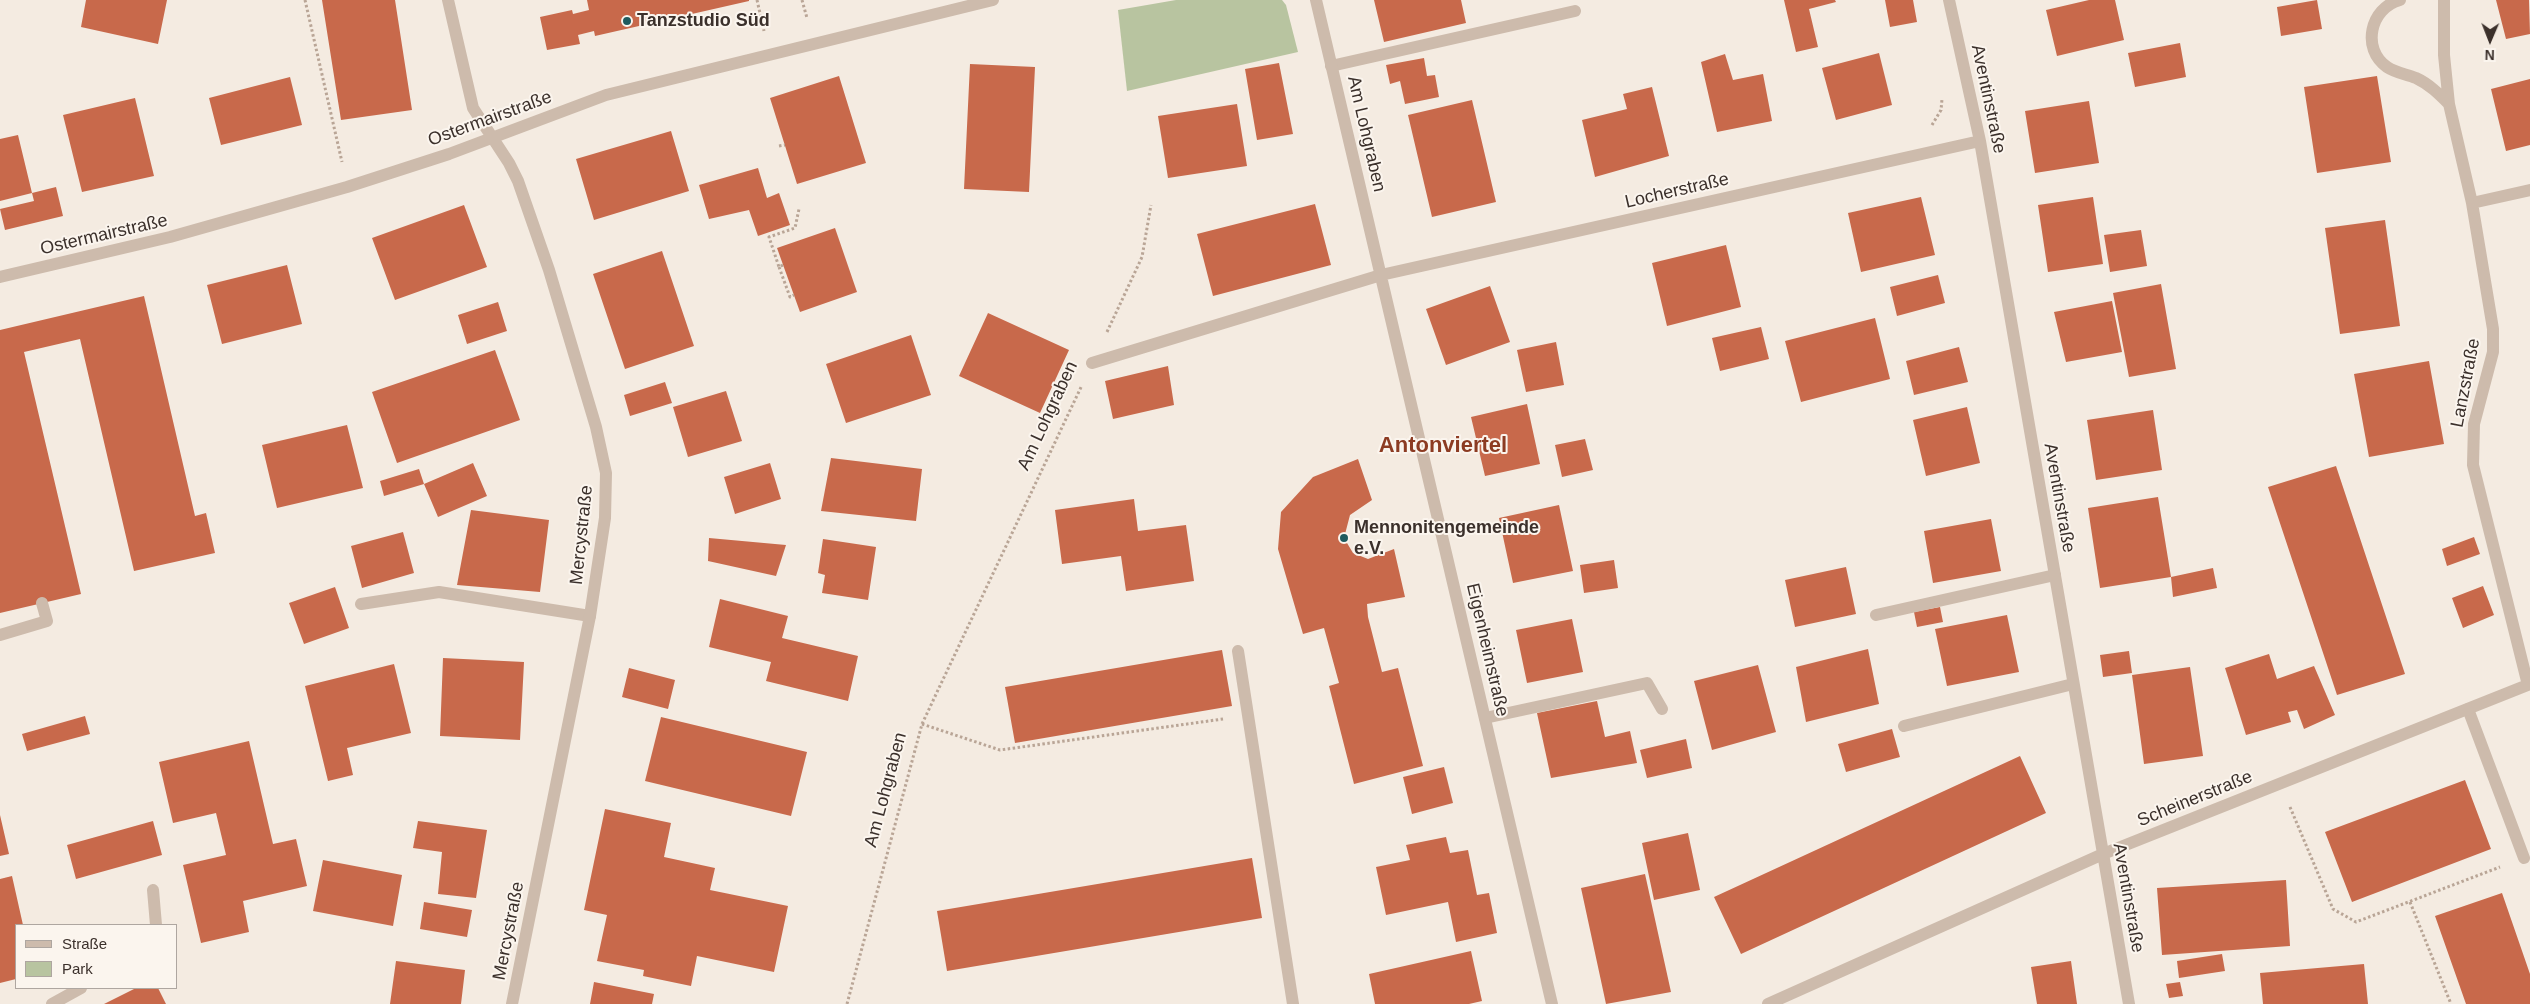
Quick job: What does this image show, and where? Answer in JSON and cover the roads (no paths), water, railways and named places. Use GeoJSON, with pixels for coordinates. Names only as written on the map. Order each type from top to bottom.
{"type":"FeatureCollection","features":[{"type":"Feature","properties":{"kind":"street","name":"Mercystraße"},"geometry":{"type":"LineString","coordinates":[[448,0],[472,108],[518,181],[549,270],[596,427],[606,473],[605,518],[590,616],[512,1004]]}},
{"type":"Feature","properties":{"kind":"street","name":"Ostermairstraße"},"geometry":{"type":"LineString","coordinates":[[0,277],[170,237],[347,186],[449,154],[606,95],[993,0]]}},
{"type":"Feature","properties":{"kind":"street","name":"Am Lohgraben"},"geometry":{"type":"LineString","coordinates":[[1092,363],[1381,275],[1316,0]]}},
{"type":"Feature","properties":{"kind":"street","name":"Aventinstraße"},"geometry":{"type":"LineString","coordinates":[[1949,0],[1980,142],[2128,1004]]}},
{"type":"Feature","properties":{"kind":"street"},"geometry":{"type":"LineString","coordinates":[[2400,0],[2382,11],[2372,24],[2372,39],[2377,54],[2385,66],[2427,84],[2449,104]]}},
{"type":"Feature","properties":{"kind":"street","name":"Lanzstraße"},"geometry":{"type":"LineString","coordinates":[[2444,0],[2444,55],[2449,104],[2472,203],[2493,329],[2493,352],[2474,424],[2473,465],[2529,685]]}},
{"type":"Feature","properties":{"kind":"street"},"geometry":{"type":"LineString","coordinates":[[1331,66],[1575,12]]}},
{"type":"Feature","properties":{"kind":"street","name":"Locherstraße"},"geometry":{"type":"LineString","coordinates":[[1381,275],[1980,142]]}},
{"type":"Feature","properties":{"kind":"street"},"geometry":{"type":"LineString","coordinates":[[2472,203],[2530,190]]}},
{"type":"Feature","properties":{"kind":"street","name":"Eigenheimstraße"},"geometry":{"type":"LineString","coordinates":[[1381,275],[1552,1004]]}},
{"type":"Feature","properties":{"kind":"street"},"geometry":{"type":"LineString","coordinates":[[1876,615],[2055,575]]}},
{"type":"Feature","properties":{"kind":"street"},"geometry":{"type":"LineString","coordinates":[[361,604],[439,592],[590,616]]}},
{"type":"Feature","properties":{"kind":"street"},"geometry":{"type":"LineString","coordinates":[[0,635],[47,621],[42,603]]}},
{"type":"Feature","properties":{"kind":"street"},"geometry":{"type":"LineString","coordinates":[[1238,651],[1293,1004]]}},
{"type":"Feature","properties":{"kind":"street"},"geometry":{"type":"LineString","coordinates":[[1485,718],[1647,683],[1662,709]]}},
{"type":"Feature","properties":{"kind":"street"},"geometry":{"type":"LineString","coordinates":[[1904,726],[2074,684]]}},
{"type":"Feature","properties":{"kind":"street","name":"Scheinerstraße"},"geometry":{"type":"LineString","coordinates":[[1768,1004],[2103,854],[2529,685]]}},
{"type":"Feature","properties":{"kind":"street"},"geometry":{"type":"LineString","coordinates":[[2468,708],[2524,858]]}},
{"type":"Feature","properties":{"kind":"street"},"geometry":{"type":"LineString","coordinates":[[153,890],[156,924]]}},
{"type":"Feature","properties":{"kind":"street"},"geometry":{"type":"LineString","coordinates":[[52,1004],[79,989]]}},
{"type":"Feature","properties":{"kind":"place","name":"Tanzstudio Süd"},"geometry":{"type":"Point","coordinates":[627,21]}},
{"type":"Feature","properties":{"kind":"place","name":"Mennonitengemeinde e.V."},"geometry":{"type":"Point","coordinates":[1344,538]}},
{"type":"Feature","properties":{"kind":"district","name":"Antonviertel"},"geometry":{"type":"Point","coordinates":[1443,446]}}]}
